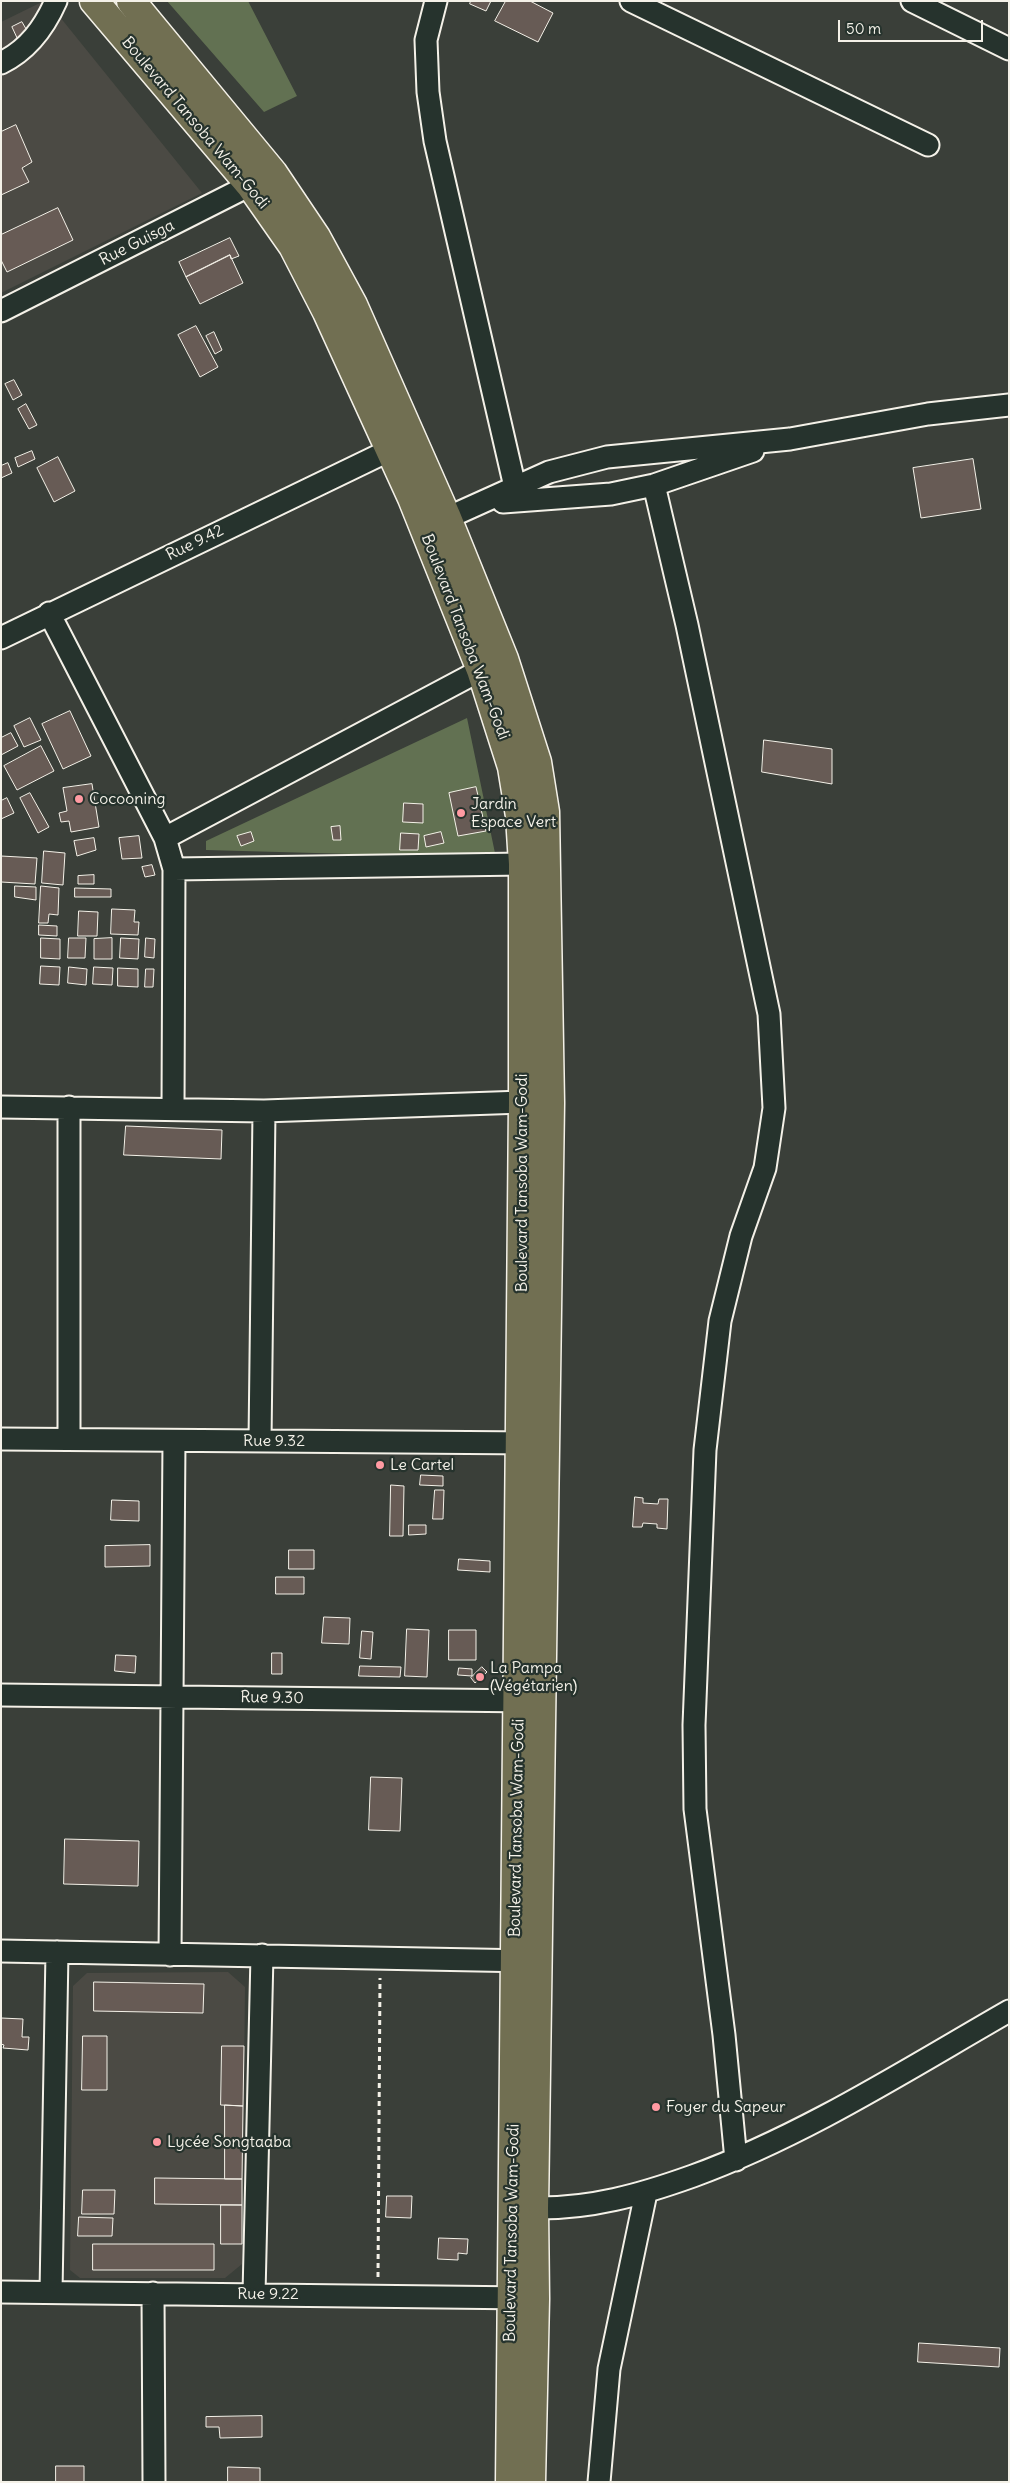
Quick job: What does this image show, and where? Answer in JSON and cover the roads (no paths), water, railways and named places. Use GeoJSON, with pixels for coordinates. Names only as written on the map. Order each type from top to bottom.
{"type":"FeatureCollection","features":[{"type":"Feature","properties":{"kind":"main road","name":"Boulevard Tansoba Wam-Godi"},"geometry":{"type":"LineString","coordinates":[[94,1],[316,238],[353,305],[447,518],[507,668],[537,762],[546,812],[550,1103],[533,1443]]}},
{"type":"Feature","properties":{"kind":"main road","name":"Boulevard Tansoba Wam-Godi"},"geometry":{"type":"LineString","coordinates":[[131,1],[262,179],[293,246],[312,281],[390,450],[481,670],[512,766],[520,816],[523,864],[523,1102],[533,1443],[523,2298],[531,2482]]}},
{"type":"Feature","properties":{"kind":"main road","name":"Boulevard Tansoba Wam-Godi"},"geometry":{"type":"LineString","coordinates":[[510,2482],[523,2298],[534,2208],[527,1960]]}},
{"type":"Feature","properties":{"kind":"street"},"geometry":{"type":"LineString","coordinates":[[1,63],[16,56],[35,38],[56,1]]}},
{"type":"Feature","properties":{"kind":"street"},"geometry":{"type":"LineString","coordinates":[[436,1],[426,40],[428,92],[435,141],[516,493]]}},
{"type":"Feature","properties":{"kind":"street"},"geometry":{"type":"LineString","coordinates":[[631,1],[928,145]]}},
{"type":"Feature","properties":{"kind":"street"},"geometry":{"type":"LineString","coordinates":[[912,1],[1009,49]]}},
{"type":"Feature","properties":{"kind":"street","name":"Rue Guisga"},"geometry":{"type":"LineString","coordinates":[[1,311],[262,179]]}},
{"type":"Feature","properties":{"kind":"street"},"geometry":{"type":"LineString","coordinates":[[447,518],[481,504],[516,493],[549,472],[607,457],[790,439],[928,414],[1009,404]]}},
{"type":"Feature","properties":{"kind":"street"},"geometry":{"type":"LineString","coordinates":[[516,493],[611,494],[654,485],[790,439]]}},
{"type":"Feature","properties":{"kind":"street","name":"Rue 9.42"},"geometry":{"type":"LineString","coordinates":[[1,638],[390,450]]}},
{"type":"Feature","properties":{"kind":"street"},"geometry":{"type":"LineString","coordinates":[[654,485],[687,625],[765,995],[773,1064],[774,1108],[764,1168],[741,1236],[720,1322],[706,1450],[694,1725],[695,1810],[724,2035],[736,2160]]}},
{"type":"Feature","properties":{"kind":"street"},"geometry":{"type":"LineString","coordinates":[[50,614],[165,838],[174,868],[173,1108]]}},
{"type":"Feature","properties":{"kind":"street"},"geometry":{"type":"LineString","coordinates":[[165,838],[481,670]]}},
{"type":"Feature","properties":{"kind":"street"},"geometry":{"type":"LineString","coordinates":[[174,868],[523,864]]}},
{"type":"Feature","properties":{"kind":"street"},"geometry":{"type":"LineString","coordinates":[[1,1107],[264,1110],[523,1102]]}},
{"type":"Feature","properties":{"kind":"street"},"geometry":{"type":"LineString","coordinates":[[69,1107],[69,1440]]}},
{"type":"Feature","properties":{"kind":"street"},"geometry":{"type":"LineString","coordinates":[[260,1441],[264,1110]]}},
{"type":"Feature","properties":{"kind":"street","name":"Rue 9.32"},"geometry":{"type":"LineString","coordinates":[[1,1439],[533,1443]]}},
{"type":"Feature","properties":{"kind":"street"},"geometry":{"type":"LineString","coordinates":[[170,1955],[174,1441]]}},
{"type":"Feature","properties":{"kind":"street","name":"Rue 9.30"},"geometry":{"type":"LineString","coordinates":[[1,1695],[531,1701]]}},
{"type":"Feature","properties":{"kind":"street"},"geometry":{"type":"LineString","coordinates":[[1,1950],[170,1955],[527,1960]]}},
{"type":"Feature","properties":{"kind":"street"},"geometry":{"type":"LineString","coordinates":[[51,2292],[57,1952]]}},
{"type":"Feature","properties":{"kind":"street"},"geometry":{"type":"LineString","coordinates":[[254,2294],[262,1955]]}},
{"type":"Feature","properties":{"kind":"street"},"geometry":{"type":"LineString","coordinates":[[534,2208],[567,2209],[646,2193],[736,2160],[810,2126],[1009,2011]]}},
{"type":"Feature","properties":{"kind":"street"},"geometry":{"type":"LineString","coordinates":[[599,2482],[609,2370],[646,2193]]}},
{"type":"Feature","properties":{"kind":"street","name":"Rue 9.22"},"geometry":{"type":"LineString","coordinates":[[1,2292],[523,2298]]}},
{"type":"Feature","properties":{"kind":"street"},"geometry":{"type":"LineString","coordinates":[[153,2293],[154,2482]]}},
{"type":"Feature","properties":{"kind":"place","name":"Cocooning"},"geometry":{"type":"Point","coordinates":[79,799]}},
{"type":"Feature","properties":{"kind":"place","name":"Jardin Espace Vert"},"geometry":{"type":"Point","coordinates":[461,813]}},
{"type":"Feature","properties":{"kind":"place","name":"Le Cartel"},"geometry":{"type":"Point","coordinates":[380,1465]}},
{"type":"Feature","properties":{"kind":"place","name":"La Pampa (Végétarien)"},"geometry":{"type":"Point","coordinates":[480,1677]}},
{"type":"Feature","properties":{"kind":"place","name":"Foyer du Sapeur"},"geometry":{"type":"Point","coordinates":[656,2107]}},
{"type":"Feature","properties":{"kind":"place","name":"Lycée Songtaaba"},"geometry":{"type":"Point","coordinates":[157,2142]}}]}
